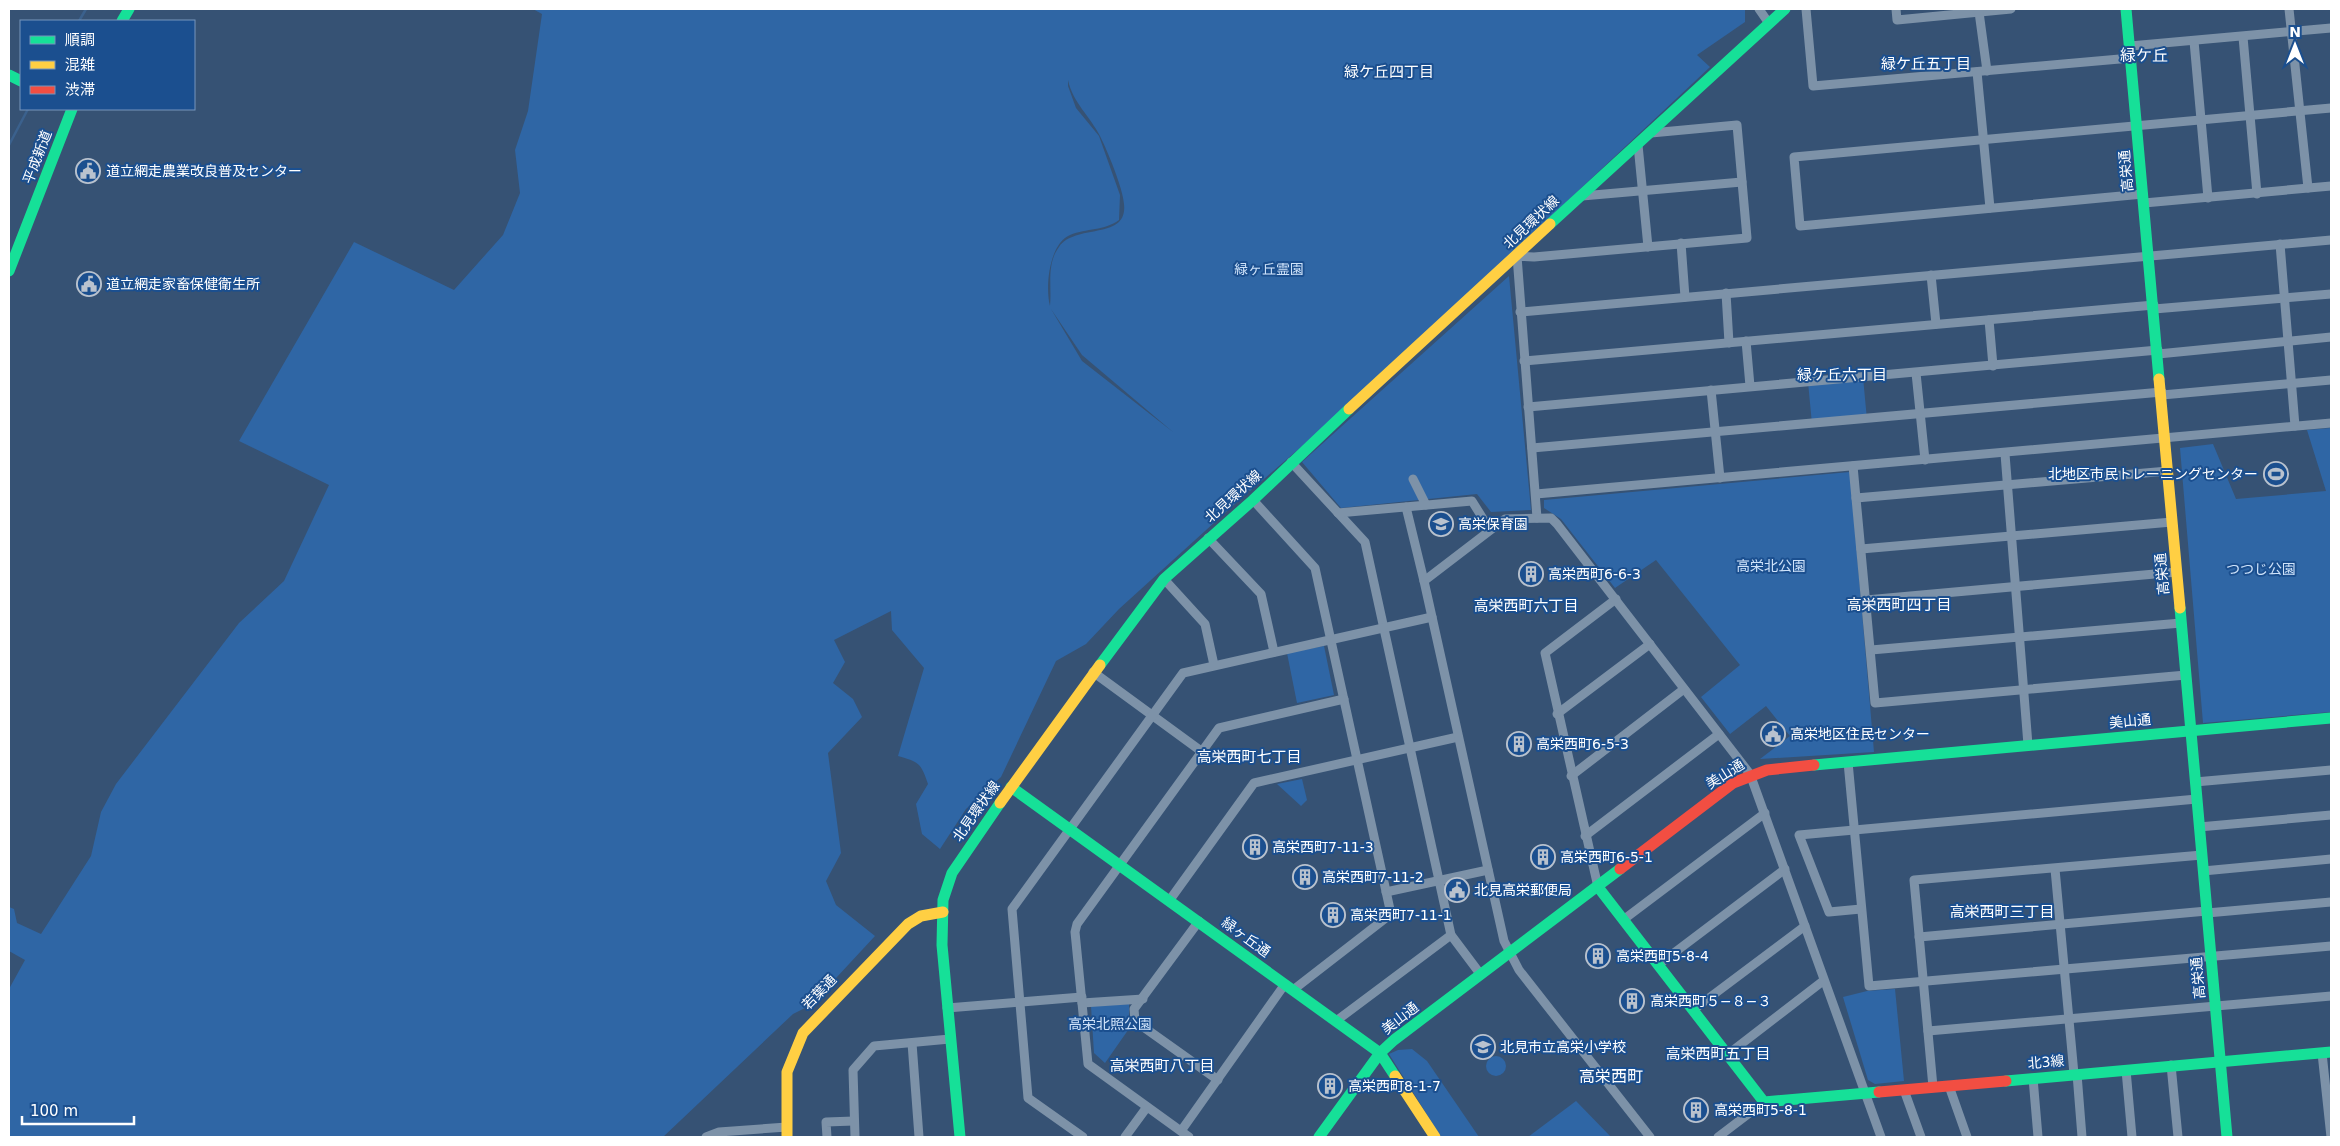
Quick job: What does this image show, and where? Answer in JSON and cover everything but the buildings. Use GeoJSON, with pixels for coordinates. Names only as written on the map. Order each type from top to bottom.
{"type":"FeatureCollection","features":[{"type":"Feature","properties":{"kind":"street"},"geometry":{"type":"LineString","coordinates":[[123,20],[129,9]]}},
{"type":"Feature","properties":{"kind":"street"},"geometry":{"type":"LineString","coordinates":[[1759,9],[1768,22]]}},
{"type":"Feature","properties":{"kind":"street","name":"北見環状線"},"geometry":{"type":"LineString","coordinates":[[960,1137],[946,1008],[943,900],[952,873],[1134,614],[1164,579],[1208,538],[1253,500],[1291,462],[1638,145],[1768,22],[1785,9]]}},
{"type":"Feature","properties":{"kind":"street"},"geometry":{"type":"LineString","coordinates":[[1806,9],[1813,86],[2131,58]]}},
{"type":"Feature","properties":{"kind":"street"},"geometry":{"type":"LineString","coordinates":[[1896,9],[1897,20],[2011,9]]}},
{"type":"Feature","properties":{"kind":"street","name":"高栄通"},"geometry":{"type":"LineString","coordinates":[[2126,9],[2143,199],[2150,255],[2227,1137]]}},
{"type":"Feature","properties":{"kind":"street"},"geometry":{"type":"LineString","coordinates":[[2289,9],[2308,188]]}},
{"type":"Feature","properties":{"kind":"street"},"geometry":{"type":"LineString","coordinates":[[1979,12],[1988,70]]}},
{"type":"Feature","properties":{"kind":"street"},"geometry":{"type":"LineString","coordinates":[[2130,46],[2331,28]]}},
{"type":"Feature","properties":{"kind":"street"},"geometry":{"type":"LineString","coordinates":[[2243,36],[2257,194]]}},
{"type":"Feature","properties":{"kind":"street"},"geometry":{"type":"LineString","coordinates":[[2194,41],[2208,198]]}},
{"type":"Feature","properties":{"kind":"street"},"geometry":{"type":"LineString","coordinates":[[1977,72],[1990,208]]}},
{"type":"Feature","properties":{"kind":"street"},"geometry":{"type":"LineString","coordinates":[[2331,108],[1794,157],[1800,226],[1990,208],[2143,199],[2208,198],[2331,186]]}},
{"type":"Feature","properties":{"kind":"street","name":"平成新道"},"geometry":{"type":"LineString","coordinates":[[9,271],[72,110]]}},
{"type":"Feature","properties":{"kind":"street"},"geometry":{"type":"LineString","coordinates":[[1537,518],[1517,256],[1534,257],[1747,238],[1736,125],[1651,133]]}},
{"type":"Feature","properties":{"kind":"street"},"geometry":{"type":"LineString","coordinates":[[1638,145],[1648,247]]}},
{"type":"Feature","properties":{"kind":"street"},"geometry":{"type":"LineString","coordinates":[[1582,196],[1742,182]]}},
{"type":"Feature","properties":{"kind":"street"},"geometry":{"type":"LineString","coordinates":[[1520,312],[2331,240]]}},
{"type":"Feature","properties":{"kind":"street"},"geometry":{"type":"LineString","coordinates":[[1681,243],[1685,297]]}},
{"type":"Feature","properties":{"kind":"street"},"geometry":{"type":"LineString","coordinates":[[2280,244],[2295,426]]}},
{"type":"Feature","properties":{"kind":"street"},"geometry":{"type":"LineString","coordinates":[[1931,275],[1936,324]]}},
{"type":"Feature","properties":{"kind":"street"},"geometry":{"type":"LineString","coordinates":[[1726,293],[1729,343]]}},
{"type":"Feature","properties":{"kind":"street"},"geometry":{"type":"LineString","coordinates":[[1524,361],[1936,324],[2331,294]]}},
{"type":"Feature","properties":{"kind":"street"},"geometry":{"type":"LineString","coordinates":[[1989,320],[1993,366]]}},
{"type":"Feature","properties":{"kind":"street"},"geometry":{"type":"LineString","coordinates":[[1528,407],[1750,386],[2331,337]]}},
{"type":"Feature","properties":{"kind":"street"},"geometry":{"type":"LineString","coordinates":[[1746,341],[1750,386]]}},
{"type":"Feature","properties":{"kind":"street"},"geometry":{"type":"LineString","coordinates":[[1916,373],[1925,460]]}},
{"type":"Feature","properties":{"kind":"street"},"geometry":{"type":"LineString","coordinates":[[1532,448],[2331,380]]}},
{"type":"Feature","properties":{"kind":"street"},"geometry":{"type":"LineString","coordinates":[[1712,390],[1720,478]]}},
{"type":"Feature","properties":{"kind":"street"},"geometry":{"type":"LineString","coordinates":[[1536,494],[2005,454],[2331,423]]}},
{"type":"Feature","properties":{"kind":"street"},"geometry":{"type":"LineString","coordinates":[[2005,454],[2021,637],[2028,745]]}},
{"type":"Feature","properties":{"kind":"street"},"geometry":{"type":"LineString","coordinates":[[1291,462],[1365,542],[1451,934],[1480,975]]}},
{"type":"Feature","properties":{"kind":"street"},"geometry":{"type":"LineString","coordinates":[[1853,466],[1876,703],[2186,675]]}},
{"type":"Feature","properties":{"kind":"street"},"geometry":{"type":"LineString","coordinates":[[1856,498],[2168,471]]}},
{"type":"Feature","properties":{"kind":"street"},"geometry":{"type":"LineString","coordinates":[[1413,478],[1426,505]]}},
{"type":"Feature","properties":{"kind":"street"},"geometry":{"type":"LineString","coordinates":[[1181,1131],[1289,987],[1391,914],[1315,568],[1253,500]]}},
{"type":"Feature","properties":{"kind":"street"},"geometry":{"type":"LineString","coordinates":[[1338,513],[1472,501],[1490,530]]}},
{"type":"Feature","properties":{"kind":"street"},"geometry":{"type":"LineString","coordinates":[[1406,507],[1504,941],[1519,970],[1650,1137]]}},
{"type":"Feature","properties":{"kind":"street"},"geometry":{"type":"LineString","coordinates":[[1424,582],[1505,519],[1551,518],[1557,524],[1750,774],[1823,981],[1881,1137]]}},
{"type":"Feature","properties":{"kind":"street"},"geometry":{"type":"LineString","coordinates":[[1861,549],[2172,522]]}},
{"type":"Feature","properties":{"kind":"street"},"geometry":{"type":"LineString","coordinates":[[1208,538],[1261,594],[1274,652]]}},
{"type":"Feature","properties":{"kind":"street"},"geometry":{"type":"LineString","coordinates":[[1866,600],[2177,572]]}},
{"type":"Feature","properties":{"kind":"street"},"geometry":{"type":"LineString","coordinates":[[1164,579],[1205,624],[1214,665]]}},
{"type":"Feature","properties":{"kind":"street"},"geometry":{"type":"LineString","coordinates":[[1616,599],[1545,653],[1571,776],[1598,887],[1764,1102],[1721,1136]]}},
{"type":"Feature","properties":{"kind":"street"},"geometry":{"type":"LineString","coordinates":[[1083,1137],[1028,1098],[1012,909],[1151,714],[1183,673],[1432,617]]}},
{"type":"Feature","properties":{"kind":"street"},"geometry":{"type":"LineString","coordinates":[[1871,650],[2181,623]]}},
{"type":"Feature","properties":{"kind":"street"},"geometry":{"type":"LineString","coordinates":[[1557,714],[1650,644]]}},
{"type":"Feature","properties":{"kind":"street"},"geometry":{"type":"LineString","coordinates":[[1093,672],[1201,751]]}},
{"type":"Feature","properties":{"kind":"street"},"geometry":{"type":"LineString","coordinates":[[1571,776],[1684,688]]}},
{"type":"Feature","properties":{"kind":"street"},"geometry":{"type":"LineString","coordinates":[[1189,1137],[1088,1064],[1075,932],[1077,924],[1219,728],[1344,699]]}},
{"type":"Feature","properties":{"kind":"street","name":"美山通"},"geometry":{"type":"LineString","coordinates":[[1319,1137],[1380,1053],[1509,952],[1598,887],[1733,783],[1750,774],[1766,769],[2331,718]]}},
{"type":"Feature","properties":{"kind":"street"},"geometry":{"type":"LineString","coordinates":[[1585,836],[1720,734]]}},
{"type":"Feature","properties":{"kind":"street"},"geometry":{"type":"LineString","coordinates":[[1170,901],[1254,783],[1458,737]]}},
{"type":"Feature","properties":{"kind":"street"},"geometry":{"type":"LineString","coordinates":[[1848,762],[1856,830],[1861,909],[1869,986],[2331,946]]}},
{"type":"Feature","properties":{"kind":"street"},"geometry":{"type":"LineString","coordinates":[[2195,782],[2331,770]]}},
{"type":"Feature","properties":{"kind":"street","name":"緑ヶ丘通"},"geometry":{"type":"LineString","coordinates":[[1011,788],[1199,921],[1380,1053],[1434,1137]]}},
{"type":"Feature","properties":{"kind":"street"},"geometry":{"type":"LineString","coordinates":[[1861,909],[1829,912],[1799,835],[2197,799]]}},
{"type":"Feature","properties":{"kind":"street"},"geometry":{"type":"LineString","coordinates":[[1623,920],[1765,813]]}},
{"type":"Feature","properties":{"kind":"street"},"geometry":{"type":"LineString","coordinates":[[2199,827],[2331,815]]}},
{"type":"Feature","properties":{"kind":"street"},"geometry":{"type":"LineString","coordinates":[[1933,1087],[1914,880],[2202,855]]}},
{"type":"Feature","properties":{"kind":"street"},"geometry":{"type":"LineString","coordinates":[[2203,871],[2331,859]]}},
{"type":"Feature","properties":{"kind":"street"},"geometry":{"type":"LineString","coordinates":[[1658,965],[1785,869]]}},
{"type":"Feature","properties":{"kind":"street"},"geometry":{"type":"LineString","coordinates":[[2055,869],[2068,1018],[2082,1137]]}},
{"type":"Feature","properties":{"kind":"street"},"geometry":{"type":"LineString","coordinates":[[1386,892],[1488,870]]}},
{"type":"Feature","properties":{"kind":"street"},"geometry":{"type":"LineString","coordinates":[[1920,937],[2331,902]]}},
{"type":"Feature","properties":{"kind":"street","name":"若葉通"},"geometry":{"type":"LineString","coordinates":[[787,1132],[787,1072],[803,1033],[908,924],[921,916],[943,912]]}},
{"type":"Feature","properties":{"kind":"street"},"geometry":{"type":"LineString","coordinates":[[1199,921],[1134,1009],[1135,1021],[1218,1080]]}},
{"type":"Feature","properties":{"kind":"street"},"geometry":{"type":"LineString","coordinates":[[1693,1010],[1805,926]]}},
{"type":"Feature","properties":{"kind":"street"},"geometry":{"type":"LineString","coordinates":[[1336,1021],[1451,934]]}},
{"type":"Feature","properties":{"kind":"street"},"geometry":{"type":"LineString","coordinates":[[1727,1055],[1823,981]]}},
{"type":"Feature","properties":{"kind":"street"},"geometry":{"type":"LineString","coordinates":[[1928,1031],[2331,996]]}},
{"type":"Feature","properties":{"kind":"street"},"geometry":{"type":"LineString","coordinates":[[946,1008],[1019,1001],[1143,999]]}},
{"type":"Feature","properties":{"kind":"street"},"geometry":{"type":"LineString","coordinates":[[855,1137],[853,1070],[874,1046],[950,1039]]}},
{"type":"Feature","properties":{"kind":"street"},"geometry":{"type":"LineString","coordinates":[[912,1043],[920,1137]]}},
{"type":"Feature","properties":{"kind":"street"},"geometry":{"type":"LineString","coordinates":[[2322,1137],[2331,1137],[2327,1052]]}},
{"type":"Feature","properties":{"kind":"street","name":"北3線"},"geometry":{"type":"LineString","coordinates":[[1764,1102],[2327,1052]]}},
{"type":"Feature","properties":{"kind":"street"},"geometry":{"type":"LineString","coordinates":[[2171,1065],[2178,1137]]}},
{"type":"Feature","properties":{"kind":"street"},"geometry":{"type":"LineString","coordinates":[[2126,1070],[2132,1137]]}},
{"type":"Feature","properties":{"kind":"street"},"geometry":{"type":"LineString","coordinates":[[2033,1078],[2038,1137]]}},
{"type":"Feature","properties":{"kind":"street"},"geometry":{"type":"LineString","coordinates":[[1949,1086],[1967,1137]]}},
{"type":"Feature","properties":{"kind":"street"},"geometry":{"type":"LineString","coordinates":[[1904,1090],[1921,1137]]}},
{"type":"Feature","properties":{"kind":"street"},"geometry":{"type":"LineString","coordinates":[[1125,1137],[1147,1106]]}},
{"type":"Feature","properties":{"kind":"street"},"geometry":{"type":"LineString","coordinates":[[826,1137],[826,1122],[854,1121]]}},
{"type":"Feature","properties":{"kind":"street"},"geometry":{"type":"LineString","coordinates":[[706,1137],[719,1132],[787,1132]]}},
{"type":"Feature","properties":{"kind":"green space","name":"緑ヶ丘霊園"},"geometry":{"type":"Polygon","coordinates":[[[533,9],[1745,9],[1745,22],[1697,55],[1710,67],[1359,397],[1250,491],[1234,480],[1248,492],[1119,609],[1086,644],[1056,661],[1001,777],[966,809],[940,849],[922,834],[916,804],[928,784],[921,767],[911,760],[898,756],[924,668],[892,630],[891,611],[834,640],[845,662],[833,683],[853,699],[862,717],[828,753],[841,853],[826,881],[836,905],[875,936],[811,1005],[793,1014],[663,1137],[9,1137],[9,989],[25,960],[9,951],[9,907],[14,909],[17,923],[41,934],[91,856],[101,812],[116,784],[239,623],[284,581],[329,485],[239,441],[354,242],[454,290],[503,235],[520,193],[515,150],[528,111],[542,14],[533,9]],[[1068,80],[1068,86],[1076,108],[1099,136],[1120,195],[1119,220],[1101,228],[1070,235],[1057,247],[1053,256],[1050,267],[1048,288],[1050,306],[1052,261],[1059,247],[1077,235],[1110,228],[1118,223],[1123,215],[1124,204],[1118,179],[1103,142],[1074,96],[1068,80]],[[1051,309],[1082,361],[1173,432],[1082,355],[1051,309]]]}},
{"type":"Feature","properties":{"kind":"green space"},"geometry":{"type":"Polygon","coordinates":[[[1509,276],[1531,510],[1491,512],[1477,494],[1341,508],[1302,462],[1509,276]]]}},
{"type":"Feature","properties":{"kind":"green space"},"geometry":{"type":"Polygon","coordinates":[[[1863,377],[1867,420],[1812,424],[1808,382],[1863,377]]]}},
{"type":"Feature","properties":{"kind":"green space","name":"つつじ公園"},"geometry":{"type":"Polygon","coordinates":[[[2331,428],[2331,712],[2203,723],[2180,448],[2213,444],[2236,499],[2326,491],[2307,430],[2331,428]]]}},
{"type":"Feature","properties":{"kind":"green space","name":"高栄北公園"},"geometry":{"type":"Polygon","coordinates":[[[1850,472],[1874,752],[1760,759],[1790,736],[1766,706],[1730,734],[1701,697],[1740,665],[1656,560],[1615,588],[1561,519],[1544,508],[1544,500],[1850,472]]]}},
{"type":"Feature","properties":{"kind":"green space"},"geometry":{"type":"Polygon","coordinates":[[[1324,646],[1334,695],[1297,703],[1287,653],[1324,646]]]}},
{"type":"Feature","properties":{"kind":"green space"},"geometry":{"type":"Polygon","coordinates":[[[1302,779],[1307,800],[1301,806],[1277,784],[1302,779]]]}},
{"type":"Feature","properties":{"kind":"green space"},"geometry":{"type":"Polygon","coordinates":[[[1895,989],[1904,1081],[1875,1084],[1868,1080],[1843,997],[1867,991],[1895,989]]]}},
{"type":"Feature","properties":{"kind":"green space","name":"高栄北照公園"},"geometry":{"type":"Polygon","coordinates":[[[1129,1004],[1129,1020],[1133,1023],[1105,1063],[1094,1053],[1091,1006],[1129,1004]]]}},
{"type":"Feature","properties":{"kind":"green space"},"geometry":{"type":"Polygon","coordinates":[[[1412,1049],[1427,1061],[1479,1137],[1441,1137],[1389,1054],[1398,1050],[1412,1049]]]}},
{"type":"Feature","properties":{"kind":"green space"},"geometry":{"type":"Polygon","coordinates":[[[1496,1056],[1503,1059],[1506,1066],[1503,1073],[1496,1076],[1489,1073],[1486,1066],[1489,1059],[1496,1056]]]}},
{"type":"Feature","properties":{"kind":"green space"},"geometry":{"type":"Polygon","coordinates":[[[1576,1101],[1611,1137],[1528,1137],[1576,1101]]]}},
{"type":"Feature","properties":{"kind":"waterway"},"geometry":{"type":"LineString","coordinates":[[80,20],[86,9]]}},
{"type":"Feature","properties":{"kind":"waterway"},"geometry":{"type":"LineString","coordinates":[[9,145],[27,110]]}},
{"type":"Feature","properties":{"kind":"traffic: fast"},"geometry":{"type":"LineString","coordinates":[[123,20],[129,9]]}},
{"type":"Feature","properties":{"kind":"traffic: fast"},"geometry":{"type":"LineString","coordinates":[[1550,224],[1785,9]]}},
{"type":"Feature","properties":{"kind":"traffic: fast"},"geometry":{"type":"LineString","coordinates":[[2126,9],[2159,379]]}},
{"type":"Feature","properties":{"kind":"traffic: fast"},"geometry":{"type":"LineString","coordinates":[[9,75],[20,80]]}},
{"type":"Feature","properties":{"kind":"traffic: fast"},"geometry":{"type":"LineString","coordinates":[[9,271],[72,110]]}},
{"type":"Feature","properties":{"kind":"traffic: fast"},"geometry":{"type":"LineString","coordinates":[[1100,665],[1164,579],[1253,500],[1349,409]]}},
{"type":"Feature","properties":{"kind":"traffic: fast"},"geometry":{"type":"LineString","coordinates":[[2180,608],[2227,1137]]}},
{"type":"Feature","properties":{"kind":"traffic: fast"},"geometry":{"type":"LineString","coordinates":[[1814,765],[2331,718]]}},
{"type":"Feature","properties":{"kind":"traffic: fast"},"geometry":{"type":"LineString","coordinates":[[1011,787],[1380,1053],[1395,1076]]}},
{"type":"Feature","properties":{"kind":"traffic: fast"},"geometry":{"type":"LineString","coordinates":[[960,1137],[942,945],[943,900],[952,873],[1000,803]]}},
{"type":"Feature","properties":{"kind":"traffic: fast"},"geometry":{"type":"LineString","coordinates":[[1319,1137],[1380,1053],[1394,1040],[1620,869]]}},
{"type":"Feature","properties":{"kind":"traffic: fast"},"geometry":{"type":"LineString","coordinates":[[1598,887],[1764,1102],[1879,1092]]}},
{"type":"Feature","properties":{"kind":"traffic: fast"},"geometry":{"type":"LineString","coordinates":[[2006,1081],[2331,1052]]}},
{"type":"Feature","properties":{"kind":"traffic: slow"},"geometry":{"type":"LineString","coordinates":[[1349,409],[1550,224]]}},
{"type":"Feature","properties":{"kind":"traffic: slow"},"geometry":{"type":"LineString","coordinates":[[2159,379],[2180,608]]}},
{"type":"Feature","properties":{"kind":"traffic: slow"},"geometry":{"type":"LineString","coordinates":[[1000,803],[1100,665]]}},
{"type":"Feature","properties":{"kind":"traffic: slow"},"geometry":{"type":"LineString","coordinates":[[787,1137],[787,1072],[803,1033],[908,924],[921,916],[943,912]]}},
{"type":"Feature","properties":{"kind":"traffic: slow"},"geometry":{"type":"LineString","coordinates":[[1395,1076],[1435,1137]]}},
{"type":"Feature","properties":{"kind":"traffic: jam"},"geometry":{"type":"LineString","coordinates":[[1620,869],[1733,783],[1767,770],[1814,765]]}},
{"type":"Feature","properties":{"kind":"traffic: jam"},"geometry":{"type":"LineString","coordinates":[[1879,1092],[2006,1081]]}},
{"type":"Feature","properties":{"kind":"place","name":"道立網走農業改良普及センター"},"geometry":{"type":"Point","coordinates":[88,171]}},
{"type":"Feature","properties":{"kind":"place","name":"道立網走家畜保健衛生所"},"geometry":{"type":"Point","coordinates":[89,284]}},
{"type":"Feature","properties":{"kind":"place","name":"北地区市民トレーニングセンター"},"geometry":{"type":"Point","coordinates":[2276,474]}},
{"type":"Feature","properties":{"kind":"place","name":"高栄保育園"},"geometry":{"type":"Point","coordinates":[1441,524]}},
{"type":"Feature","properties":{"kind":"place","name":"高栄西町6-6-3"},"geometry":{"type":"Point","coordinates":[1531,574]}},
{"type":"Feature","properties":{"kind":"place","name":"高栄地区住民センター"},"geometry":{"type":"Point","coordinates":[1773,734]}},
{"type":"Feature","properties":{"kind":"place","name":"高栄西町6-5-3"},"geometry":{"type":"Point","coordinates":[1519,744]}},
{"type":"Feature","properties":{"kind":"place","name":"高栄西町7-11-3"},"geometry":{"type":"Point","coordinates":[1255,847]}},
{"type":"Feature","properties":{"kind":"place","name":"高栄西町6-5-1"},"geometry":{"type":"Point","coordinates":[1543,857]}},
{"type":"Feature","properties":{"kind":"place","name":"高栄西町7-11-2"},"geometry":{"type":"Point","coordinates":[1305,877]}},
{"type":"Feature","properties":{"kind":"place","name":"北見高栄郵便局"},"geometry":{"type":"Point","coordinates":[1457,890]}},
{"type":"Feature","properties":{"kind":"place","name":"高栄西町7-11-1"},"geometry":{"type":"Point","coordinates":[1333,915]}},
{"type":"Feature","properties":{"kind":"place","name":"高栄西町5-8-4"},"geometry":{"type":"Point","coordinates":[1598,956]}},
{"type":"Feature","properties":{"kind":"place","name":"高栄西町５−８−３"},"geometry":{"type":"Point","coordinates":[1632,1001]}},
{"type":"Feature","properties":{"kind":"place","name":"北見市立高栄小学校"},"geometry":{"type":"Point","coordinates":[1483,1047]}},
{"type":"Feature","properties":{"kind":"place","name":"高栄西町8-1-7"},"geometry":{"type":"Point","coordinates":[1330,1086]}},
{"type":"Feature","properties":{"kind":"place","name":"高栄西町5-8-1"},"geometry":{"type":"Point","coordinates":[1696,1110]}},
{"type":"Feature","properties":{"kind":"district","name":"緑ケ丘"},"geometry":{"type":"Point","coordinates":[2144,55]}},
{"type":"Feature","properties":{"kind":"district","name":"緑ケ丘五丁目"},"geometry":{"type":"Point","coordinates":[1926,64]}},
{"type":"Feature","properties":{"kind":"district","name":"緑ケ丘四丁目"},"geometry":{"type":"Point","coordinates":[1389,72]}},
{"type":"Feature","properties":{"kind":"district","name":"緑ケ丘六丁目"},"geometry":{"type":"Point","coordinates":[1842,375]}},
{"type":"Feature","properties":{"kind":"district","name":"高栄西町四丁目"},"geometry":{"type":"Point","coordinates":[1899,605]}},
{"type":"Feature","properties":{"kind":"district","name":"高栄西町六丁目"},"geometry":{"type":"Point","coordinates":[1526,606]}},
{"type":"Feature","properties":{"kind":"district","name":"高栄西町七丁目"},"geometry":{"type":"Point","coordinates":[1249,757]}},
{"type":"Feature","properties":{"kind":"district","name":"高栄西町三丁目"},"geometry":{"type":"Point","coordinates":[2002,912]}},
{"type":"Feature","properties":{"kind":"district","name":"高栄西町五丁目"},"geometry":{"type":"Point","coordinates":[1718,1054]}},
{"type":"Feature","properties":{"kind":"district","name":"高栄西町八丁目"},"geometry":{"type":"Point","coordinates":[1162,1066]}},
{"type":"Feature","properties":{"kind":"district","name":"高栄西町"},"geometry":{"type":"Point","coordinates":[1611,1076]}}]}
